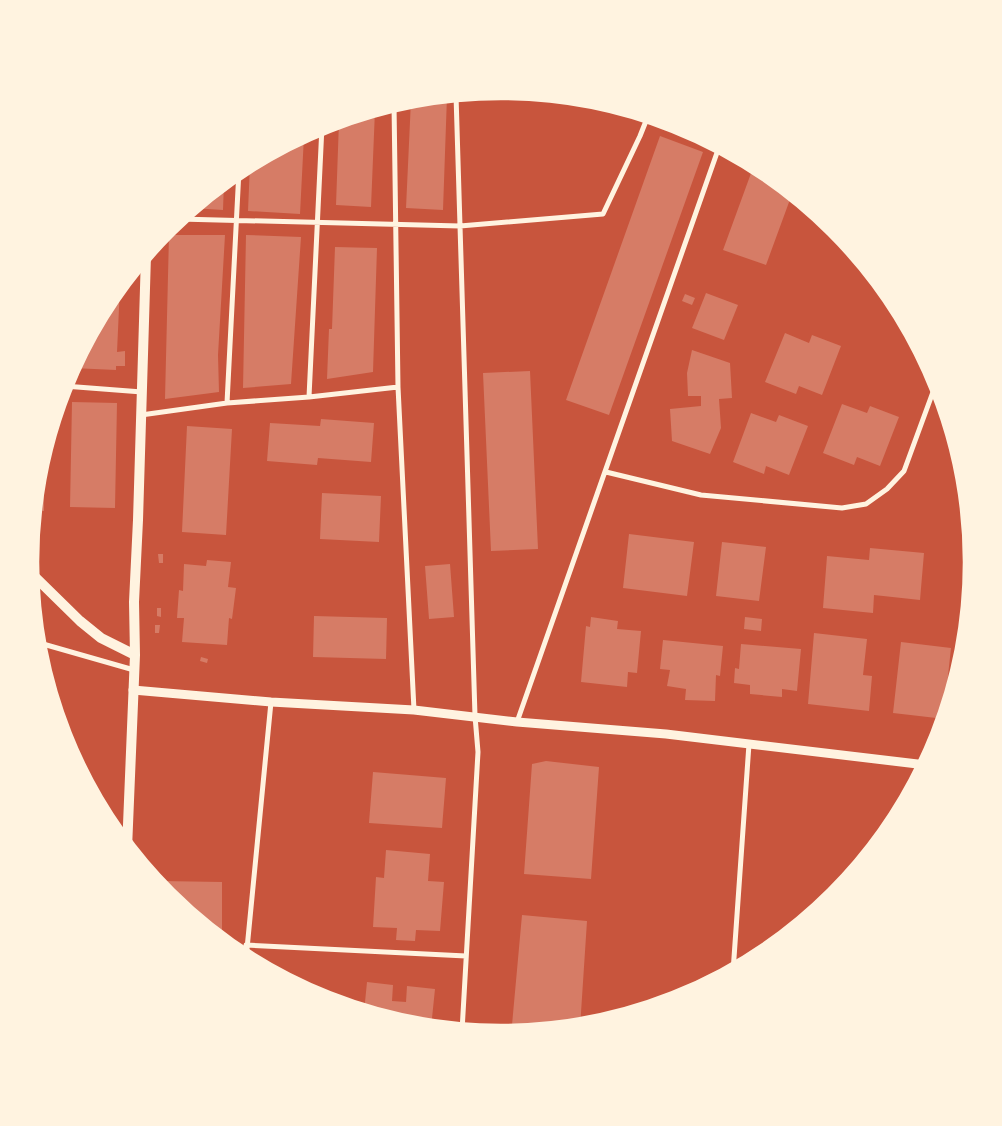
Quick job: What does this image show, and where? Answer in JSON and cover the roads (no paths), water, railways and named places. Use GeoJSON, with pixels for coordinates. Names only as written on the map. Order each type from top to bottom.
{"type":"FeatureCollection","features":[{"type":"Feature","properties":{"kind":"main road"},"geometry":{"type":"LineString","coordinates":[[128,838],[146,266]]}},
{"type":"Feature","properties":{"kind":"main road"},"geometry":{"type":"LineString","coordinates":[[38,580],[80,621],[101,638],[135,654]]}},
{"type":"Feature","properties":{"kind":"street"},"geometry":{"type":"LineString","coordinates":[[456,101],[474,716],[478,752],[462,1025]]}},
{"type":"Feature","properties":{"kind":"street"},"geometry":{"type":"LineString","coordinates":[[394,112],[398,386],[414,710]]}},
{"type":"Feature","properties":{"kind":"street"},"geometry":{"type":"LineString","coordinates":[[189,220],[460,226],[603,214],[645,123]]}},
{"type":"Feature","properties":{"kind":"street"},"geometry":{"type":"LineString","coordinates":[[309,397],[322,136]]}},
{"type":"Feature","properties":{"kind":"street"},"geometry":{"type":"LineString","coordinates":[[517,722],[717,153]]}},
{"type":"Feature","properties":{"kind":"street"},"geometry":{"type":"LineString","coordinates":[[227,403],[239,181]]}},
{"type":"Feature","properties":{"kind":"street"},"geometry":{"type":"LineString","coordinates":[[141,415],[227,403],[309,397],[398,386]]}},
{"type":"Feature","properties":{"kind":"street"},"geometry":{"type":"LineString","coordinates":[[73,387],[142,392]]}},
{"type":"Feature","properties":{"kind":"street"},"geometry":{"type":"LineString","coordinates":[[606,472],[701,495],[842,508],[866,504],[887,489],[904,471],[932,393]]}},
{"type":"Feature","properties":{"kind":"street"},"geometry":{"type":"LineString","coordinates":[[45,644],[134,670]]}},
{"type":"Feature","properties":{"kind":"street"},"geometry":{"type":"LineString","coordinates":[[133,690],[271,702],[414,710],[517,722],[666,734],[919,764]]}},
{"type":"Feature","properties":{"kind":"street"},"geometry":{"type":"LineString","coordinates":[[246,950],[271,702]]}},
{"type":"Feature","properties":{"kind":"street"},"geometry":{"type":"LineString","coordinates":[[734,964],[749,744]]}},
{"type":"Feature","properties":{"kind":"street"},"geometry":{"type":"LineString","coordinates":[[246,945],[466,956]]}}]}
